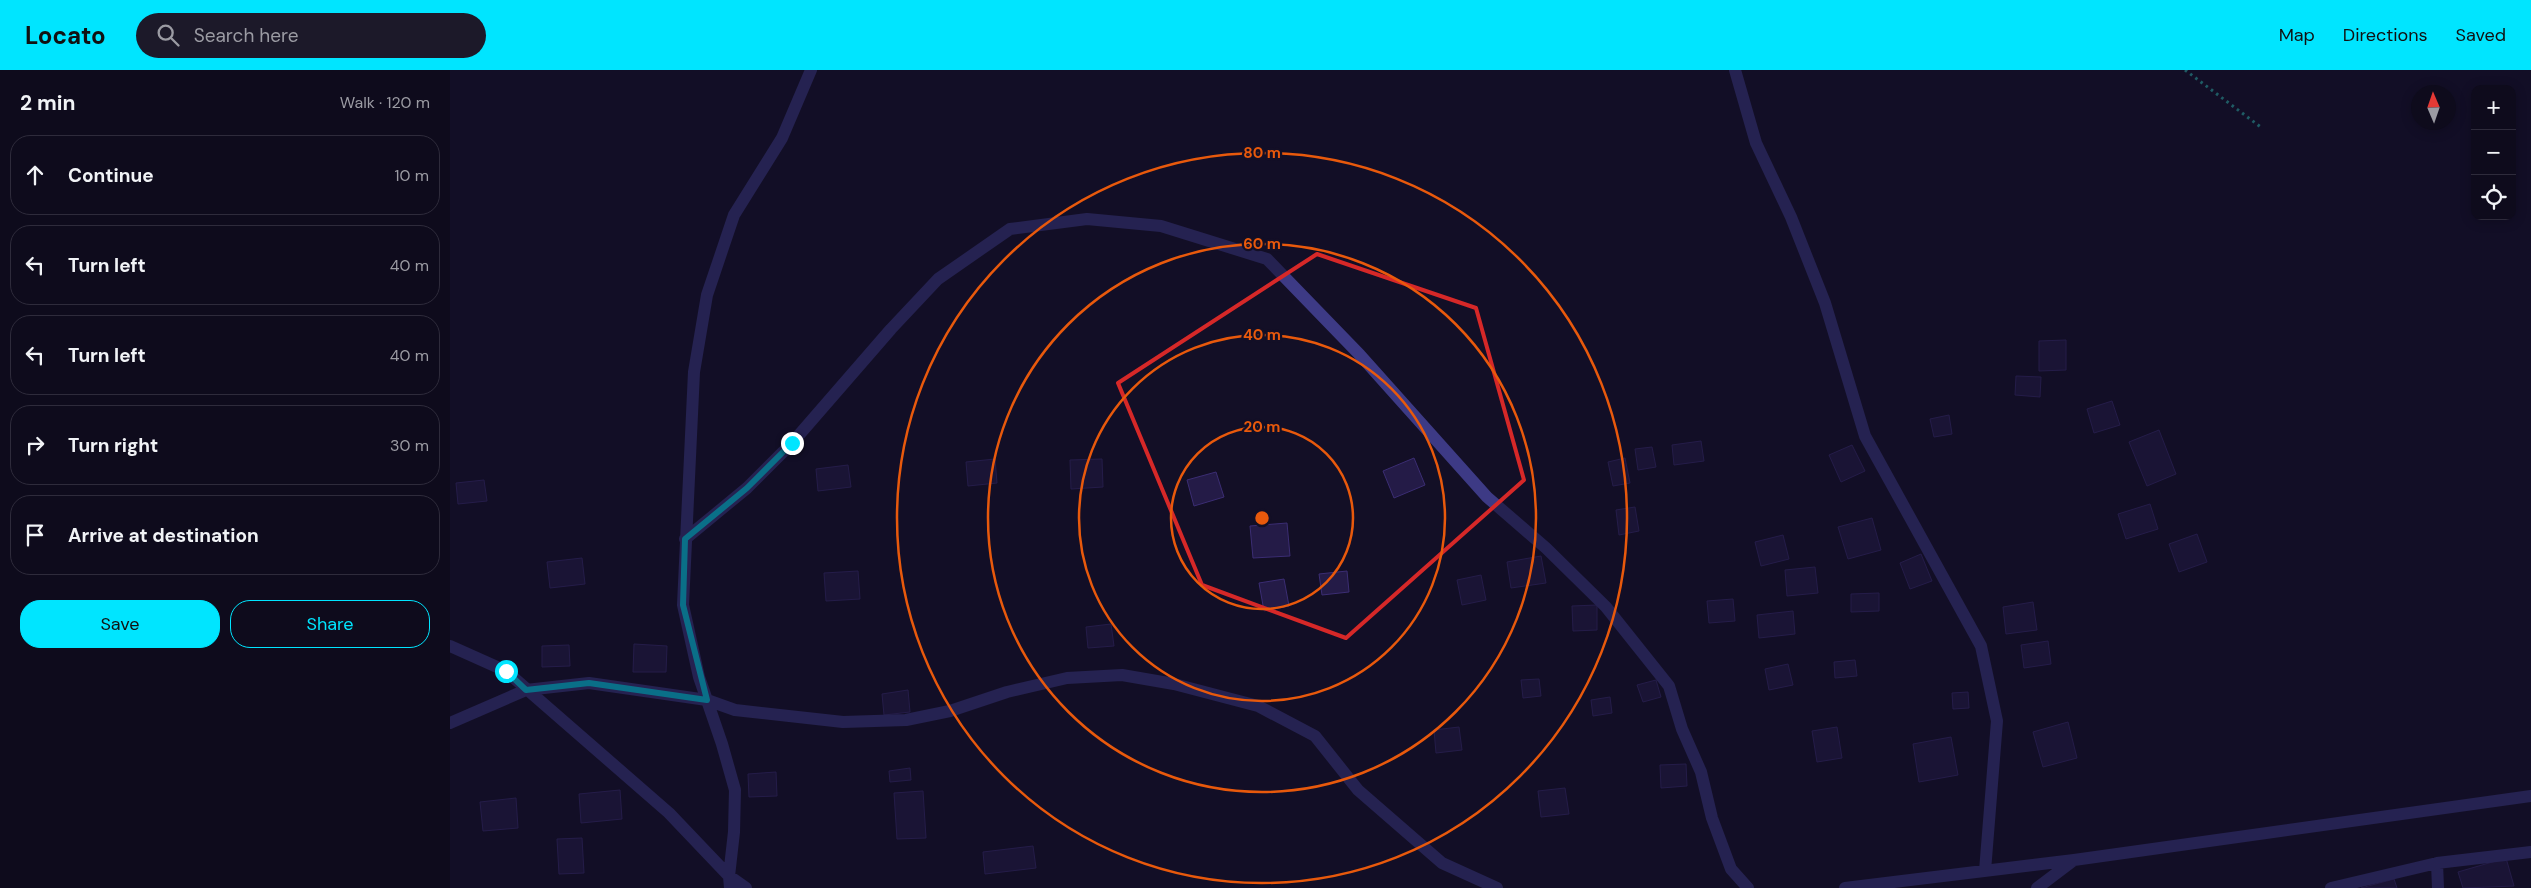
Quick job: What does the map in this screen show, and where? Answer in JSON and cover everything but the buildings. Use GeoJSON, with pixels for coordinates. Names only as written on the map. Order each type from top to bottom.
{"type":"FeatureCollection","features":[{"type":"Feature","properties":{"kind":"street"},"geometry":{"type":"LineString","coordinates":[[730,882],[735,790],[707,700],[683,605],[694,372],[707,295],[734,215],[782,138],[811,70]]}},
{"type":"Feature","properties":{"kind":"street"},"geometry":{"type":"LineString","coordinates":[[1734,70],[1756,143],[1791,217],[1824,303],[1865,436],[1982,646],[1997,721],[1985,871]]}},
{"type":"Feature","properties":{"kind":"street"},"geometry":{"type":"LineString","coordinates":[[685,539],[747,488],[792,443],[891,329],[938,280],[1010,229],[1087,219],[1161,226],[1267,259],[1360,355],[1487,497],[1546,548],[1606,607],[1669,686],[1682,729],[1701,772],[1712,818],[1731,869],[1748,888]]}},
{"type":"Feature","properties":{"kind":"street"},"geometry":{"type":"LineString","coordinates":[[450,646],[506,671],[669,813],[730,882],[746,888]]}},
{"type":"Feature","properties":{"kind":"street"},"geometry":{"type":"LineString","coordinates":[[450,723],[526,690],[589,683],[707,700],[735,710],[852,722],[906,720],[950,711],[1007,692],[1067,678],[1122,675],[1174,684],[1258,706],[1315,736],[1358,790],[1442,863],[1498,888]]}},
{"type":"Feature","properties":{"kind":"street"},"geometry":{"type":"LineString","coordinates":[[1845,888],[2074,860],[2531,797]]}},
{"type":"Feature","properties":{"kind":"street"},"geometry":{"type":"LineString","coordinates":[[2331,888],[2437,863],[2531,852]]}},
{"type":"Feature","properties":{"kind":"street"},"geometry":{"type":"LineString","coordinates":[[2037,888],[2074,860]]}},
{"type":"Feature","properties":{"kind":"street"},"geometry":{"type":"LineString","coordinates":[[2437,863],[2438,888]]}},
{"type":"Feature","properties":{"kind":"path"},"geometry":{"type":"LineString","coordinates":[[2185,70],[2262,128]]}},
{"type":"Feature","properties":{"kind":"highlighted area"},"geometry":{"type":"Polygon","coordinates":[[[1317,254],[1476,308],[1524,480],[1346,638],[1202,585],[1118,383],[1317,254]]]}},
{"type":"Feature","properties":{"kind":"route"},"geometry":{"type":"LineString","coordinates":[[506,671],[526,690],[589,683],[707,700],[683,605],[685,539],[747,488],[792,443]]}}]}
